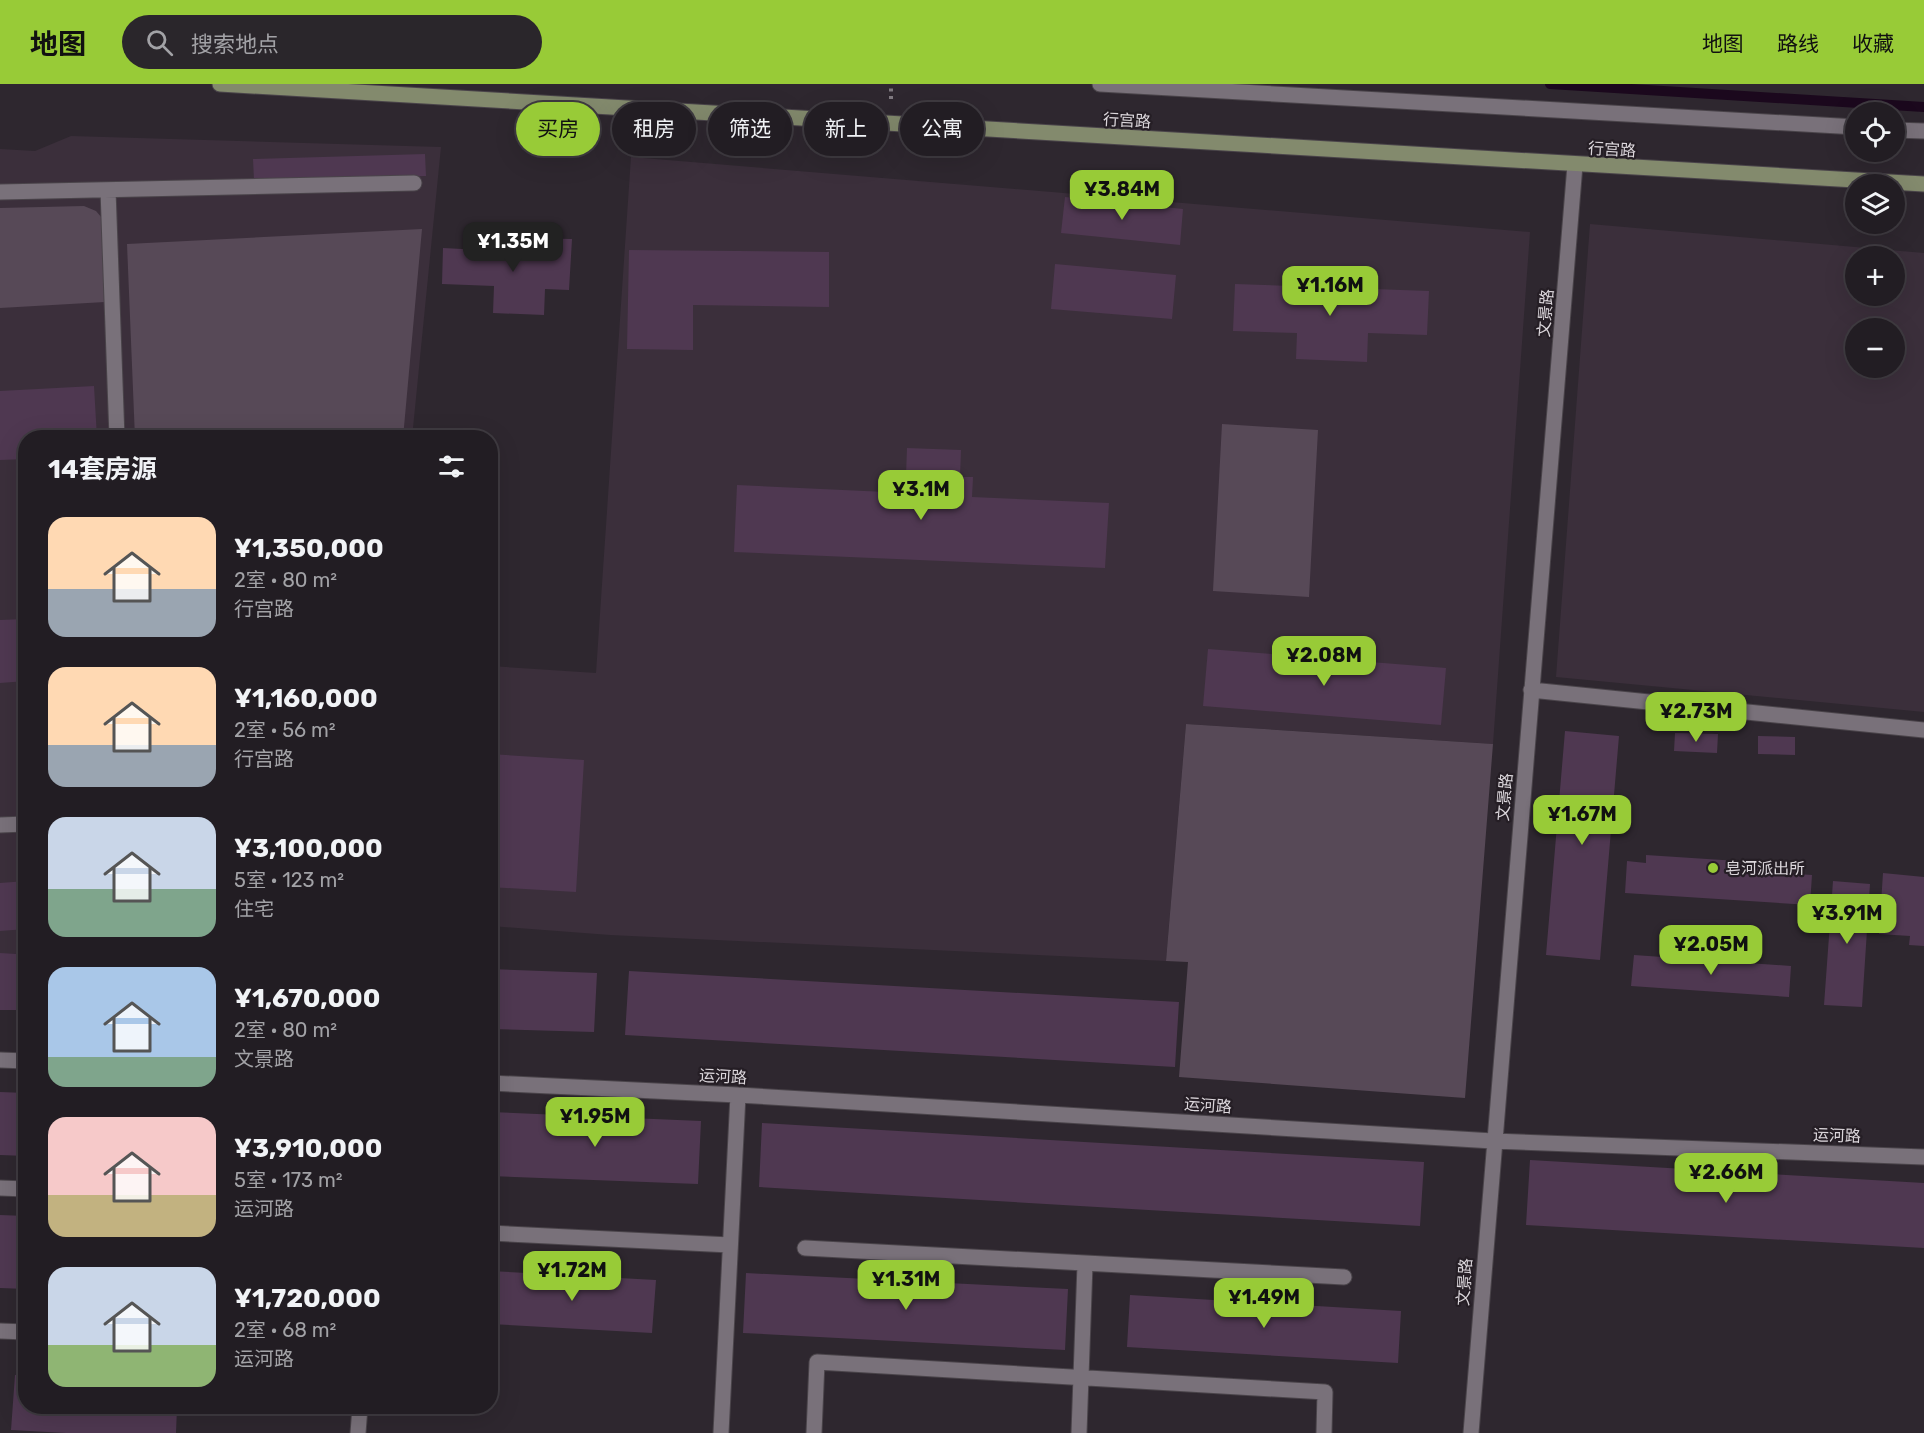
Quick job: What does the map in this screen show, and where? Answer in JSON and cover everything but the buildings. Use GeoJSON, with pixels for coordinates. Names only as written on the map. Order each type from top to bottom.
{"type":"FeatureCollection","features":[{"type":"Feature","properties":{"kind":"main road","name":"行宫路"},"geometry":{"type":"LineString","coordinates":[[220,84],[1924,184]]}},
{"type":"Feature","properties":{"kind":"street"},"geometry":{"type":"LineString","coordinates":[[1101,84],[1845,127]]}},
{"type":"Feature","properties":{"kind":"street"},"geometry":{"type":"LineString","coordinates":[[1905,130],[1924,131]]}},
{"type":"Feature","properties":{"kind":"street","name":"文景路"},"geometry":{"type":"LineString","coordinates":[[1471,1433],[1575,165]]}},
{"type":"Feature","properties":{"kind":"street"},"geometry":{"type":"LineString","coordinates":[[0,192],[414,183]]}},
{"type":"Feature","properties":{"kind":"street"},"geometry":{"type":"LineString","coordinates":[[108,190],[117,430]]}},
{"type":"Feature","properties":{"kind":"street"},"geometry":{"type":"LineString","coordinates":[[1531,690],[1924,730]]}},
{"type":"Feature","properties":{"kind":"street"},"geometry":{"type":"LineString","coordinates":[[0,825],[18,824]]}},
{"type":"Feature","properties":{"kind":"street"},"geometry":{"type":"LineString","coordinates":[[0,1060],[18,1061]]}},
{"type":"Feature","properties":{"kind":"street","name":"运河路"},"geometry":{"type":"LineString","coordinates":[[498,1083],[738,1095],[1494,1141],[1924,1156]]}},
{"type":"Feature","properties":{"kind":"street"},"geometry":{"type":"LineString","coordinates":[[721,1433],[738,1095]]}},
{"type":"Feature","properties":{"kind":"street"},"geometry":{"type":"LineString","coordinates":[[0,1188],[18,1189]]}},
{"type":"Feature","properties":{"kind":"street"},"geometry":{"type":"LineString","coordinates":[[498,1233],[730,1245]]}},
{"type":"Feature","properties":{"kind":"street"},"geometry":{"type":"LineString","coordinates":[[805,1248],[1344,1278]]}},
{"type":"Feature","properties":{"kind":"street"},"geometry":{"type":"LineString","coordinates":[[1079,1433],[1085,1264]]}},
{"type":"Feature","properties":{"kind":"street"},"geometry":{"type":"LineString","coordinates":[[0,1331],[18,1332]]}},
{"type":"Feature","properties":{"kind":"street"},"geometry":{"type":"LineString","coordinates":[[814,1433],[817,1362],[1325,1392],[1324,1433]]}},
{"type":"Feature","properties":{"kind":"street"},"geometry":{"type":"LineString","coordinates":[[358,1433],[359,1414]]}},
{"type":"Feature","properties":{"kind":"shaded area"},"geometry":{"type":"Polygon","coordinates":[[[71,136],[441,147],[413,430],[18,430],[18,953],[0,953],[0,149],[35,151],[71,136]]]}},
{"type":"Feature","properties":{"kind":"shaded area"},"geometry":{"type":"Polygon","coordinates":[[[631,157],[1530,232],[1493,744],[1186,724],[1166,961],[610,935],[498,927],[498,667],[596,673],[631,157]]]}},
{"type":"Feature","properties":{"kind":"shaded area"},"geometry":{"type":"Polygon","coordinates":[[[84,206],[96,211],[102,218],[105,302],[0,308],[0,208],[84,206]]]}},
{"type":"Feature","properties":{"kind":"shaded area"},"geometry":{"type":"Polygon","coordinates":[[[1590,224],[1845,246],[1845,306],[1905,306],[1905,251],[1924,253],[1924,712],[1556,677],[1590,224]]]}},
{"type":"Feature","properties":{"kind":"shaded area"},"geometry":{"type":"Polygon","coordinates":[[[422,229],[404,430],[135,430],[127,244],[422,229]]]}},
{"type":"Feature","properties":{"kind":"shaded area"},"geometry":{"type":"Polygon","coordinates":[[[1222,424],[1318,430],[1309,597],[1213,591],[1222,424]]]}},
{"type":"Feature","properties":{"kind":"shaded area"},"geometry":{"type":"Polygon","coordinates":[[[1186,724],[1493,744],[1465,1098],[1179,1077],[1188,962],[1166,961],[1186,724]]]}},
{"type":"Feature","properties":{"kind":"waterway"},"geometry":{"type":"LineString","coordinates":[[1550,84],[1924,107]]}},
{"type":"Feature","properties":{"kind":"place","name":"皂河派出所"},"geometry":{"type":"Point","coordinates":[1713,868]}}]}
